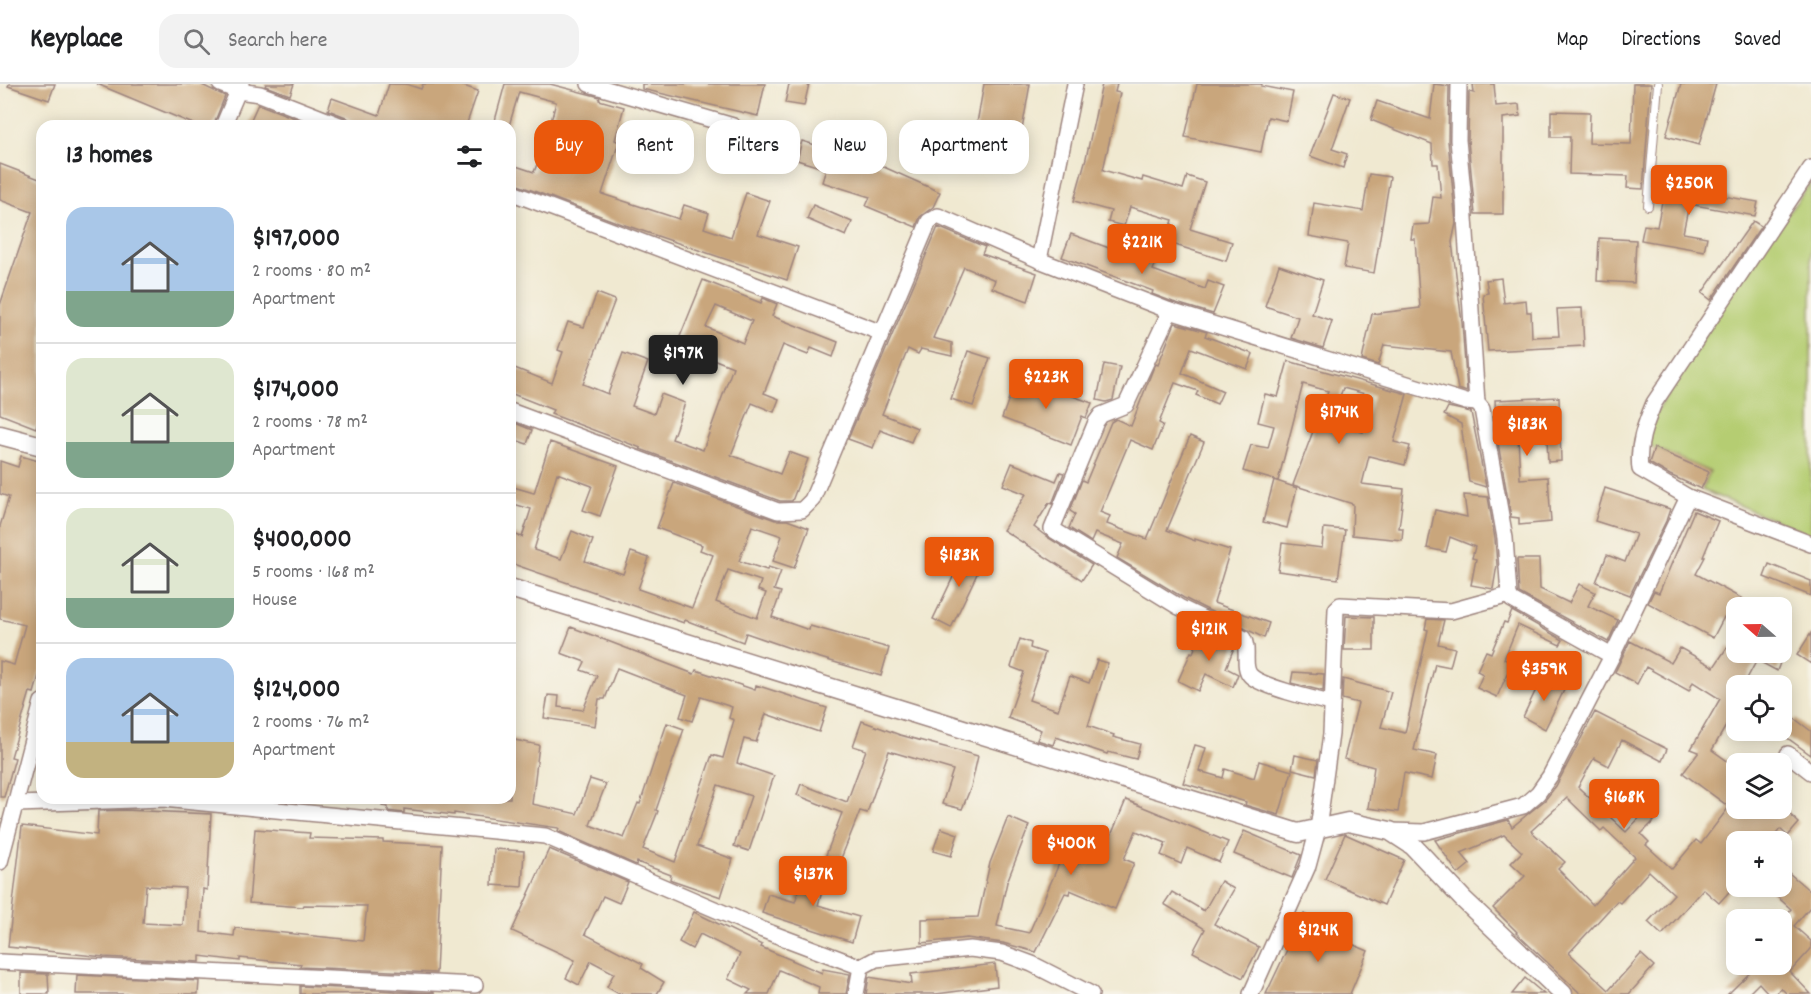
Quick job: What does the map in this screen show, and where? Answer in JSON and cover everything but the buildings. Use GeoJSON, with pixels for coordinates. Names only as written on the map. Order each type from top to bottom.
{"type":"FeatureCollection","features":[{"type":"Feature","properties":{"kind":"street"},"geometry":{"type":"LineString","coordinates":[[220,84],[240,87],[327,120]]}},
{"type":"Feature","properties":{"kind":"street"},"geometry":{"type":"LineString","coordinates":[[589,84],[712,120]]}},
{"type":"Feature","properties":{"kind":"street"},"geometry":{"type":"LineString","coordinates":[[1039,260],[1075,84]]}},
{"type":"Feature","properties":{"kind":"street"},"geometry":{"type":"LineString","coordinates":[[1459,84],[1458,140],[1477,403]]}},
{"type":"Feature","properties":{"kind":"street"},"geometry":{"type":"LineString","coordinates":[[226,120],[240,87]]}},
{"type":"Feature","properties":{"kind":"street"},"geometry":{"type":"LineString","coordinates":[[1811,168],[1653,403],[1641,438],[1638,456],[1640,469],[1688,497],[1811,544]]}},
{"type":"Feature","properties":{"kind":"street"},"geometry":{"type":"LineString","coordinates":[[516,194],[882,333]]}},
{"type":"Feature","properties":{"kind":"street"},"geometry":{"type":"LineString","coordinates":[[516,413],[778,511],[802,510],[812,500],[929,221],[934,216],[942,217],[1039,260],[1170,311],[1477,403],[1482,409],[1505,538],[1509,595],[1512,600],[1612,656]]}},
{"type":"Feature","properties":{"kind":"street"},"geometry":{"type":"LineString","coordinates":[[1170,311],[1126,405],[1101,415],[1096,422],[1052,530],[1179,607],[1243,638],[1247,644],[1250,675],[1310,699],[1332,703]]}},
{"type":"Feature","properties":{"kind":"street"},"geometry":{"type":"LineString","coordinates":[[0,435],[36,444]]}},
{"type":"Feature","properties":{"kind":"street"},"geometry":{"type":"LineString","coordinates":[[516,590],[1298,833],[1348,822],[1390,831],[1424,832],[1523,806],[1538,793],[1550,776],[1612,656],[1688,497]]}},
{"type":"Feature","properties":{"kind":"street"},"geometry":{"type":"LineString","coordinates":[[1251,994],[1308,866],[1318,829],[1330,734],[1335,613],[1340,605],[1451,611],[1509,595]]}},
{"type":"Feature","properties":{"kind":"street"},"geometry":{"type":"LineString","coordinates":[[0,862],[36,726]]}},
{"type":"Feature","properties":{"kind":"street"},"geometry":{"type":"LineString","coordinates":[[1792,757],[1811,772]]}},
{"type":"Feature","properties":{"kind":"street"},"geometry":{"type":"LineString","coordinates":[[16,804],[36,803]]}},
{"type":"Feature","properties":{"kind":"street"},"geometry":{"type":"LineString","coordinates":[[215,804],[545,836],[763,930],[861,968]]}},
{"type":"Feature","properties":{"kind":"street"},"geometry":{"type":"LineString","coordinates":[[1390,831],[1413,846],[1463,899],[1563,994]]}},
{"type":"Feature","properties":{"kind":"street"},"geometry":{"type":"LineString","coordinates":[[856,994],[861,968],[876,959],[970,949],[1002,953],[1032,963],[1090,994]]}},
{"type":"Feature","properties":{"kind":"street"},"geometry":{"type":"LineString","coordinates":[[0,962],[475,985]]}},
{"type":"Feature","properties":{"kind":"lane"},"geometry":{"type":"LineString","coordinates":[[1648,206],[1658,84]]}},
{"type":"Feature","properties":{"kind":"green space"},"geometry":{"type":"Polygon","coordinates":[[[1811,182],[1811,535],[1702,490],[1710,472],[1639,441],[1733,288],[1811,182]]]}}]}
